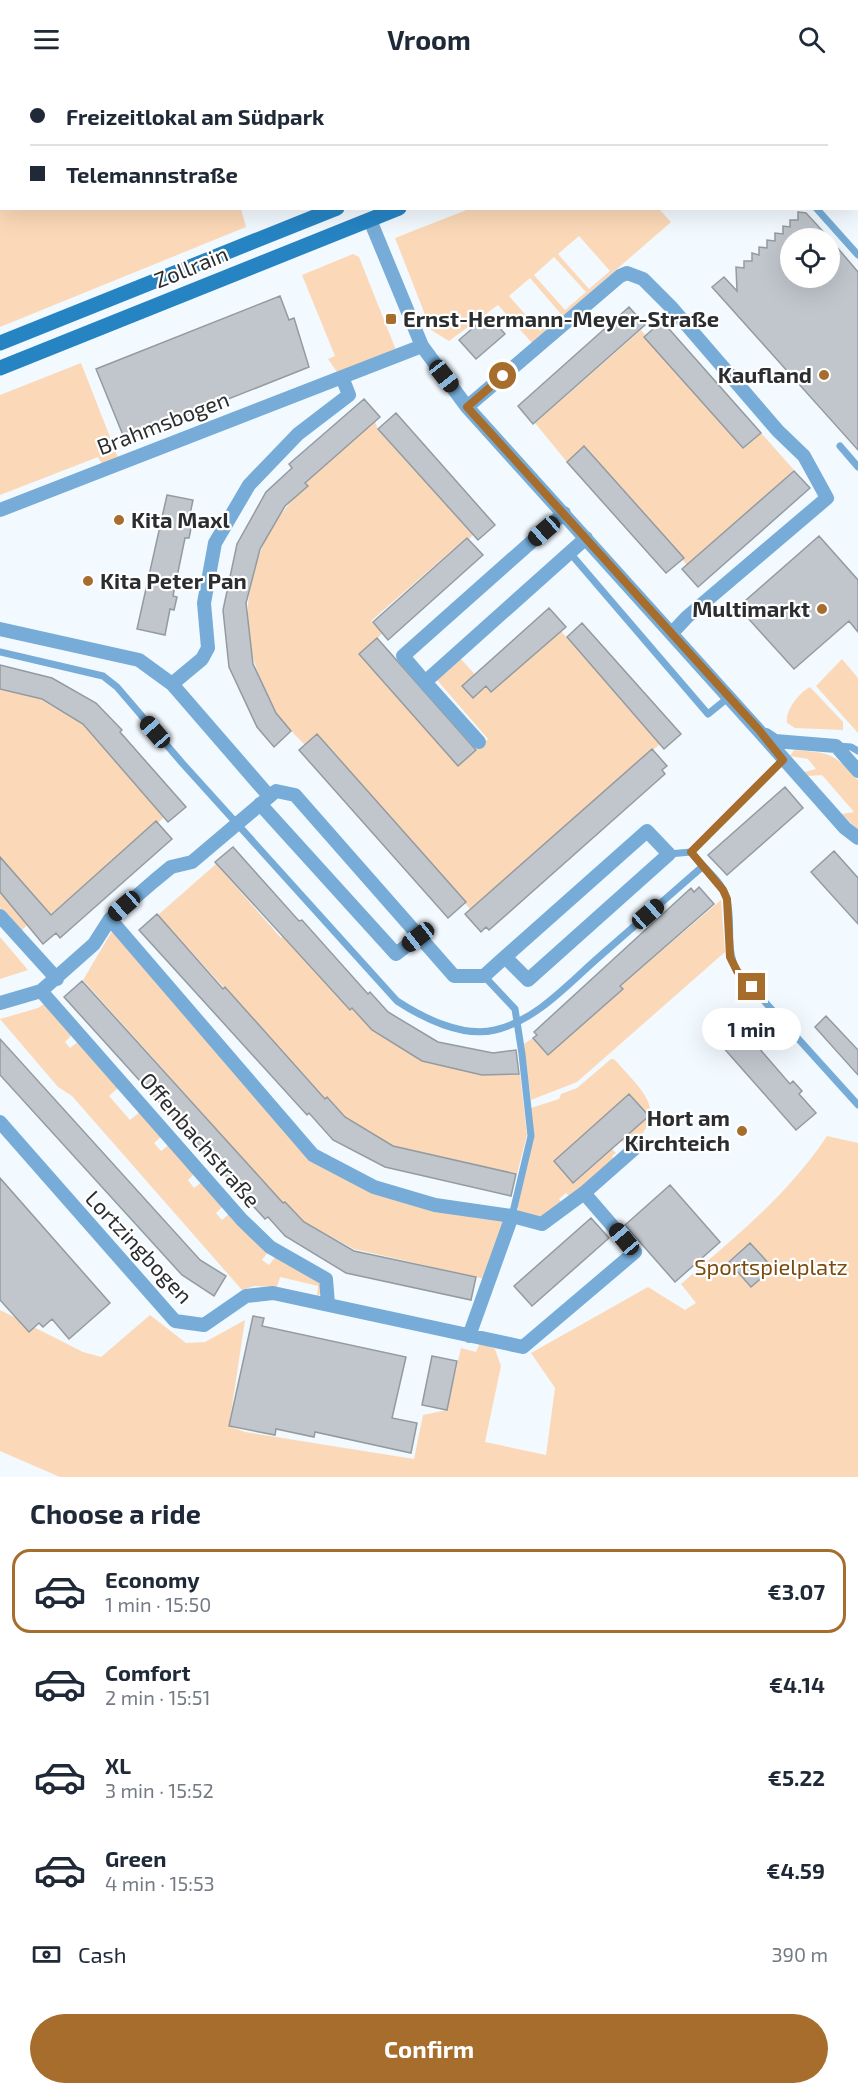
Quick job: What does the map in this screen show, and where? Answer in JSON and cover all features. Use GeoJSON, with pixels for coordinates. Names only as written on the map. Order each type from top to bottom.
{"type":"FeatureCollection","features":[{"type":"Feature","properties":{"kind":"main road","name":"Zollrain"},"geometry":{"type":"LineString","coordinates":[[0,343],[332,210]]}},
{"type":"Feature","properties":{"kind":"main road","name":"Zollrain"},"geometry":{"type":"LineString","coordinates":[[0,368],[368,214],[389,210]]}},
{"type":"Feature","properties":{"kind":"street"},"geometry":{"type":"LineString","coordinates":[[368,214],[422,345],[467,407],[759,730],[783,760],[845,828],[858,838]]}},
{"type":"Feature","properties":{"kind":"street"},"geometry":{"type":"LineString","coordinates":[[467,407],[604,287],[627,273],[643,279],[672,308],[778,430],[804,456],[827,498],[687,617],[672,633]]}},
{"type":"Feature","properties":{"kind":"street","name":"Brahmsbogen"},"geometry":{"type":"LineString","coordinates":[[0,510],[422,345]]}},
{"type":"Feature","properties":{"kind":"street"},"geometry":{"type":"LineString","coordinates":[[172,684],[202,659],[208,648],[204,603],[215,543],[249,485],[298,434],[349,395],[342,377]]}},
{"type":"Feature","properties":{"kind":"street"},"geometry":{"type":"LineString","coordinates":[[479,742],[403,656],[564,513]]}},
{"type":"Feature","properties":{"kind":"street"},"geometry":{"type":"LineString","coordinates":[[425,682],[586,538]]}},
{"type":"Feature","properties":{"kind":"street"},"geometry":{"type":"LineString","coordinates":[[0,629],[139,660],[172,684],[264,800],[396,954],[418,937]]}},
{"type":"Feature","properties":{"kind":"street"},"geometry":{"type":"LineString","coordinates":[[759,730],[775,741],[836,746],[858,771]]}},
{"type":"Feature","properties":{"kind":"street"},"geometry":{"type":"LineString","coordinates":[[0,1003],[41,991],[57,979],[93,944],[110,919],[171,867],[192,862],[276,791],[295,795],[454,976],[484,976],[505,957],[647,831],[669,854],[528,980],[505,957]]}},
{"type":"Feature","properties":{"kind":"street"},"geometry":{"type":"LineString","coordinates":[[0,915],[57,979]]}},
{"type":"Feature","properties":{"kind":"street"},"geometry":{"type":"LineString","coordinates":[[110,919],[313,1155],[368,1185],[435,1205],[512,1216],[542,1224],[584,1193],[634,1149]]}},
{"type":"Feature","properties":{"kind":"street","name":"Offenbachstraße"},"geometry":{"type":"LineString","coordinates":[[41,991],[242,1220],[270,1247],[326,1279],[328,1304]]}},
{"type":"Feature","properties":{"kind":"street","name":"Lortzingbogen"},"geometry":{"type":"LineString","coordinates":[[0,1122],[175,1321],[204,1325],[246,1296],[273,1293],[328,1304]]}},
{"type":"Feature","properties":{"kind":"street"},"geometry":{"type":"LineString","coordinates":[[328,1304],[523,1347],[635,1252],[584,1193]]}},
{"type":"Feature","properties":{"kind":"street"},"geometry":{"type":"LineString","coordinates":[[469,1336],[512,1216]]}},
{"type":"Feature","properties":{"kind":"lane"},"geometry":{"type":"LineString","coordinates":[[818,210],[858,255]]}},
{"type":"Feature","properties":{"kind":"lane"},"geometry":{"type":"LineString","coordinates":[[840,446],[858,467]]}},
{"type":"Feature","properties":{"kind":"lane"},"geometry":{"type":"LineString","coordinates":[[570,553],[708,714],[729,697]]}},
{"type":"Feature","properties":{"kind":"lane"},"geometry":{"type":"LineString","coordinates":[[0,652],[103,676],[117,687],[397,1001],[420,1016],[470,1031],[494,1030],[517,1022],[540,1008],[702,867]]}},
{"type":"Feature","properties":{"kind":"lane"},"geometry":{"type":"LineString","coordinates":[[836,746],[851,747],[858,751]]}},
{"type":"Feature","properties":{"kind":"lane"},"geometry":{"type":"LineString","coordinates":[[669,854],[691,852],[783,760]]}},
{"type":"Feature","properties":{"kind":"lane"},"geometry":{"type":"LineString","coordinates":[[691,852],[723,890],[727,899],[730,957],[737,971],[858,1105]]}},
{"type":"Feature","properties":{"kind":"lane"},"geometry":{"type":"LineString","coordinates":[[484,976],[515,1009],[531,1136],[512,1216]]}},
{"type":"Feature","properties":{"kind":"green space"},"geometry":{"type":"Polygon","coordinates":[[[0,210],[241,210],[246,227],[0,327],[0,210]]]}},
{"type":"Feature","properties":{"kind":"green space"},"geometry":{"type":"Polygon","coordinates":[[[466,210],[660,210],[671,222],[532,343],[498,305],[449,341],[431,330],[395,238],[466,210]],[[579,236],[558,254],[589,289],[610,271],[579,236]],[[554,257],[534,275],[565,310],[586,292],[554,257]],[[530,278],[509,296],[540,331],[560,313],[530,278]]]}},
{"type":"Feature","properties":{"kind":"green space"},"geometry":{"type":"Polygon","coordinates":[[[353,254],[359,257],[396,350],[337,372],[328,359],[335,356],[302,275],[353,254]]]}},
{"type":"Feature","properties":{"kind":"green space"},"geometry":{"type":"Polygon","coordinates":[[[641,330],[743,449],[761,433],[794,470],[687,565],[585,446],[567,462],[535,423],[641,330]]]}},
{"type":"Feature","properties":{"kind":"green space"},"geometry":{"type":"Polygon","coordinates":[[[81,363],[119,460],[103,466],[98,457],[0,495],[0,395],[81,363]]]}},
{"type":"Feature","properties":{"kind":"green space"},"geometry":{"type":"Polygon","coordinates":[[[375,421],[378,430],[473,535],[469,539],[467,537],[371,621],[383,633],[359,655],[458,766],[488,739],[437,680],[460,658],[491,692],[561,631],[660,744],[470,909],[317,734],[305,745],[283,722],[269,700],[253,658],[248,631],[248,604],[252,578],[260,552],[272,528],[307,485],[305,483],[375,421]]]}},
{"type":"Feature","properties":{"kind":"green space"},"geometry":{"type":"Polygon","coordinates":[[[842,659],[858,678],[858,733],[816,686],[842,659]]]}},
{"type":"Feature","properties":{"kind":"green space"},"geometry":{"type":"Polygon","coordinates":[[[810,687],[843,722],[843,730],[795,728],[787,723],[788,713],[794,702],[810,687]]]}},
{"type":"Feature","properties":{"kind":"green space"},"geometry":{"type":"Polygon","coordinates":[[[0,689],[36,697],[83,724],[164,817],[158,823],[156,821],[49,916],[45,908],[0,857],[0,689]]]}},
{"type":"Feature","properties":{"kind":"green space"},"geometry":{"type":"Polygon","coordinates":[[[794,750],[824,753],[836,759],[858,780],[858,830],[842,814],[854,812],[822,775],[808,776],[804,772],[816,769],[808,759],[790,756],[794,750]]]}},
{"type":"Feature","properties":{"kind":"green space"},"geometry":{"type":"Polygon","coordinates":[[[216,864],[281,938],[283,936],[350,1010],[353,1009],[422,1061],[482,1075],[520,1074],[527,1135],[517,1174],[393,1146],[345,1117],[327,1097],[325,1099],[158,915],[216,864]]]}},
{"type":"Feature","properties":{"kind":"green space"},"geometry":{"type":"Polygon","coordinates":[[[0,892],[28,924],[21,931],[0,908],[0,892]]]}},
{"type":"Feature","properties":{"kind":"green space"},"geometry":{"type":"Polygon","coordinates":[[[721,900],[725,952],[577,1082],[531,1100],[524,1044],[533,1038],[548,1055],[623,989],[620,986],[721,900]]]}},
{"type":"Feature","properties":{"kind":"green space"},"geometry":{"type":"Polygon","coordinates":[[[115,926],[313,1155],[368,1185],[512,1216],[489,1280],[354,1249],[304,1222],[286,1202],[283,1203],[83,980],[115,926]]]}},
{"type":"Feature","properties":{"kind":"green space"},"geometry":{"type":"Polygon","coordinates":[[[0,937],[28,970],[0,979],[0,937]]]}},
{"type":"Feature","properties":{"kind":"green space"},"geometry":{"type":"Polygon","coordinates":[[[45,1003],[73,1034],[65,1042],[70,1048],[79,1041],[119,1087],[109,1096],[130,1120],[141,1111],[162,1136],[154,1143],[161,1151],[170,1144],[195,1173],[188,1180],[194,1188],[203,1181],[224,1205],[216,1213],[222,1220],[230,1213],[269,1251],[262,1260],[269,1265],[276,1256],[322,1284],[321,1294],[317,1296],[318,1286],[280,1277],[277,1287],[254,1286],[242,1290],[72,1096],[58,1087],[0,1019],[38,1008],[45,1003]]]}},
{"type":"Feature","properties":{"kind":"green space"},"geometry":{"type":"Polygon","coordinates":[[[611,1059],[614,1059],[643,1092],[651,1113],[648,1124],[628,1148],[621,1140],[648,1116],[629,1094],[554,1161],[573,1183],[612,1149],[616,1153],[612,1156],[615,1160],[572,1200],[566,1193],[559,1199],[564,1206],[545,1218],[519,1211],[517,1207],[530,1149],[531,1108],[559,1099],[561,1094],[577,1088],[611,1059]]]}},
{"type":"Feature","properties":{"kind":"green space","name":"Sportspielplatz"},"geometry":{"type":"Polygon","coordinates":[[[827,1136],[858,1143],[858,1477],[60,1477],[0,1451],[0,1310],[83,1352],[101,1357],[150,1315],[186,1343],[205,1342],[245,1320],[229,1426],[245,1432],[414,1459],[423,1415],[447,1410],[461,1348],[476,1352],[480,1343],[495,1349],[501,1366],[485,1442],[546,1455],[555,1388],[531,1353],[648,1287],[685,1310],[696,1303],[681,1284],[777,1197],[795,1178],[827,1136]]]}},
{"type":"Feature","properties":{"kind":"building","name":"Kaufland"},"geometry":{"type":"Polygon","coordinates":[[[798,212],[806,213],[820,228],[783,228],[783,226],[790,227],[790,220],[798,220],[798,212]]]}},
{"type":"Feature","properties":{"kind":"building","name":"Kaufland"},"geometry":{"type":"Polygon","coordinates":[[[775,233],[780,234],[780,288],[840,288],[840,251],[858,272],[858,450],[712,287],[724,277],[737,291],[736,267],[744,268],[744,261],[752,261],[752,253],[759,255],[759,247],[767,248],[767,240],[775,241],[775,233]]]}},
{"type":"Feature","properties":{"kind":"building"},"geometry":{"type":"Polygon","coordinates":[[[280,296],[289,320],[294,318],[309,367],[125,440],[96,369],[280,296]]]}},
{"type":"Feature","properties":{"kind":"building"},"geometry":{"type":"Polygon","coordinates":[[[629,307],[645,325],[533,424],[518,406],[629,307]]]}},
{"type":"Feature","properties":{"kind":"building"},"geometry":{"type":"Polygon","coordinates":[[[488,315],[505,334],[476,359],[459,340],[488,315]]]}},
{"type":"Feature","properties":{"kind":"building"},"geometry":{"type":"Polygon","coordinates":[[[662,321],[761,433],[743,448],[644,337],[662,321]]]}},
{"type":"Feature","properties":{"kind":"building"},"geometry":{"type":"Polygon","coordinates":[[[364,399],[380,417],[305,483],[308,486],[285,506],[260,549],[246,603],[253,664],[276,713],[291,731],[274,747],[257,727],[229,667],[223,610],[237,544],[266,492],[292,468],[289,464],[364,399]]]}},
{"type":"Feature","properties":{"kind":"building"},"geometry":{"type":"Polygon","coordinates":[[[396,413],[495,525],[478,540],[378,429],[396,413]]]}},
{"type":"Feature","properties":{"kind":"building"},"geometry":{"type":"Polygon","coordinates":[[[584,446],[684,558],[666,573],[567,462],[584,446]]]}},
{"type":"Feature","properties":{"kind":"building"},"geometry":{"type":"Polygon","coordinates":[[[794,471],[810,488],[698,587],[682,569],[794,471]]]}},
{"type":"Feature","properties":{"kind":"building"},"geometry":{"type":"Polygon","coordinates":[[[167,495],[193,500],[188,524],[192,524],[189,538],[185,538],[173,596],[177,597],[174,610],[170,609],[165,635],[137,629],[167,495]]]}},
{"type":"Feature","properties":{"kind":"building"},"geometry":{"type":"Polygon","coordinates":[[[819,536],[858,580],[858,632],[849,621],[794,669],[738,607],[819,536]]]}},
{"type":"Feature","properties":{"kind":"building"},"geometry":{"type":"Polygon","coordinates":[[[467,538],[483,555],[388,640],[373,622],[467,538]]]}},
{"type":"Feature","properties":{"kind":"building"},"geometry":{"type":"Polygon","coordinates":[[[549,608],[566,627],[491,692],[486,686],[473,698],[462,686],[549,608]]]}},
{"type":"Feature","properties":{"kind":"building"},"geometry":{"type":"Polygon","coordinates":[[[582,623],[681,734],[664,749],[567,637],[582,623]]]}},
{"type":"Feature","properties":{"kind":"building"},"geometry":{"type":"Polygon","coordinates":[[[377,638],[476,750],[458,766],[359,654],[377,638]]]}},
{"type":"Feature","properties":{"kind":"building"},"geometry":{"type":"Polygon","coordinates":[[[0,665],[52,678],[96,703],[122,730],[120,732],[186,807],[168,822],[83,724],[42,699],[0,689],[0,665]]]}},
{"type":"Feature","properties":{"kind":"building"},"geometry":{"type":"Polygon","coordinates":[[[317,734],[466,902],[448,918],[299,750],[317,734]]]}},
{"type":"Feature","properties":{"kind":"building"},"geometry":{"type":"Polygon","coordinates":[[[652,749],[667,766],[662,770],[665,774],[489,930],[486,927],[481,932],[465,914],[652,749]]]}},
{"type":"Feature","properties":{"kind":"building"},"geometry":{"type":"Polygon","coordinates":[[[785,787],[803,808],[727,875],[708,855],[785,787]]]}},
{"type":"Feature","properties":{"kind":"building"},"geometry":{"type":"Polygon","coordinates":[[[156,821],[172,839],[60,938],[56,933],[43,944],[0,892],[0,857],[51,915],[156,821]]]}},
{"type":"Feature","properties":{"kind":"building"},"geometry":{"type":"Polygon","coordinates":[[[233,847],[299,921],[302,920],[368,994],[370,992],[388,1012],[438,1042],[493,1053],[516,1050],[519,1074],[482,1075],[422,1061],[372,1030],[352,1008],[350,1010],[215,862],[233,847]]]}},
{"type":"Feature","properties":{"kind":"building"},"geometry":{"type":"Polygon","coordinates":[[[834,851],[858,878],[858,924],[811,872],[834,851]]]}},
{"type":"Feature","properties":{"kind":"building"},"geometry":{"type":"Polygon","coordinates":[[[699,887],[714,904],[620,986],[623,989],[548,1055],[533,1038],[537,1035],[534,1032],[691,888],[694,892],[699,887]]]}},
{"type":"Feature","properties":{"kind":"building"},"geometry":{"type":"Polygon","coordinates":[[[157,914],[223,989],[225,987],[325,1099],[327,1097],[345,1117],[393,1146],[516,1174],[511,1196],[385,1167],[333,1140],[309,1113],[307,1115],[139,930],[157,914]]]}},
{"type":"Feature","properties":{"kind":"building"},"geometry":{"type":"Polygon","coordinates":[[[82,981],[283,1203],[285,1202],[304,1222],[354,1251],[476,1277],[471,1300],[346,1273],[285,1236],[268,1217],[265,1219],[64,997],[82,981]]]}},
{"type":"Feature","properties":{"kind":"building"},"geometry":{"type":"Polygon","coordinates":[[[725,1011],[741,1029],[744,1026],[753,1037],[751,1039],[790,1084],[793,1081],[802,1091],[799,1094],[816,1113],[796,1130],[706,1028],[725,1011]]]}},
{"type":"Feature","properties":{"kind":"building"},"geometry":{"type":"Polygon","coordinates":[[[826,1016],[858,1050],[858,1075],[815,1027],[826,1016]]]}},
{"type":"Feature","properties":{"kind":"building"},"geometry":{"type":"Polygon","coordinates":[[[0,1039],[200,1260],[226,1276],[214,1296],[182,1275],[0,1075],[0,1039]]]}},
{"type":"Feature","properties":{"kind":"building"},"geometry":{"type":"Polygon","coordinates":[[[629,1094],[649,1116],[573,1183],[554,1161],[629,1094]]]}},
{"type":"Feature","properties":{"kind":"building"},"geometry":{"type":"Polygon","coordinates":[[[0,1178],[110,1303],[69,1339],[52,1319],[43,1327],[39,1323],[29,1332],[0,1300],[0,1178]]]}},
{"type":"Feature","properties":{"kind":"building"},"geometry":{"type":"Polygon","coordinates":[[[670,1185],[720,1242],[675,1282],[625,1225],[670,1185]]]}},
{"type":"Feature","properties":{"kind":"building"},"geometry":{"type":"Polygon","coordinates":[[[591,1218],[609,1238],[532,1306],[514,1286],[591,1218]]]}},
{"type":"Feature","properties":{"kind":"building"},"geometry":{"type":"Polygon","coordinates":[[[750,1243],[773,1268],[751,1287],[729,1262],[750,1243]]]}},
{"type":"Feature","properties":{"kind":"building"},"geometry":{"type":"Polygon","coordinates":[[[253,1316],[264,1318],[262,1326],[406,1357],[392,1418],[417,1423],[411,1453],[315,1432],[314,1437],[276,1429],[275,1435],[229,1426],[253,1316]]]}},
{"type":"Feature","properties":{"kind":"building"},"geometry":{"type":"Polygon","coordinates":[[[432,1356],[457,1361],[447,1410],[422,1405],[432,1356]]]}},
{"type":"Feature","properties":{"kind":"place","name":"Ernst-Hermann-Meyer-Straße"},"geometry":{"type":"Point","coordinates":[391,319]}},
{"type":"Feature","properties":{"kind":"place","name":"Kaufland"},"geometry":{"type":"Point","coordinates":[824,375]}},
{"type":"Feature","properties":{"kind":"place","name":"Kita Maxl"},"geometry":{"type":"Point","coordinates":[119,520]}},
{"type":"Feature","properties":{"kind":"place","name":"Kita Peter Pan"},"geometry":{"type":"Point","coordinates":[88,581]}},
{"type":"Feature","properties":{"kind":"place","name":"Multimarkt"},"geometry":{"type":"Point","coordinates":[822,609]}},
{"type":"Feature","properties":{"kind":"place","name":"Hort am Kirchteich"},"geometry":{"type":"Point","coordinates":[742,1131]}},
{"type":"Feature","properties":{"kind":"route"},"geometry":{"type":"LineString","coordinates":[[503,376],[467,407],[759,730],[783,760],[691,852],[723,890],[727,899],[730,957],[737,971],[752,987]]}}]}
